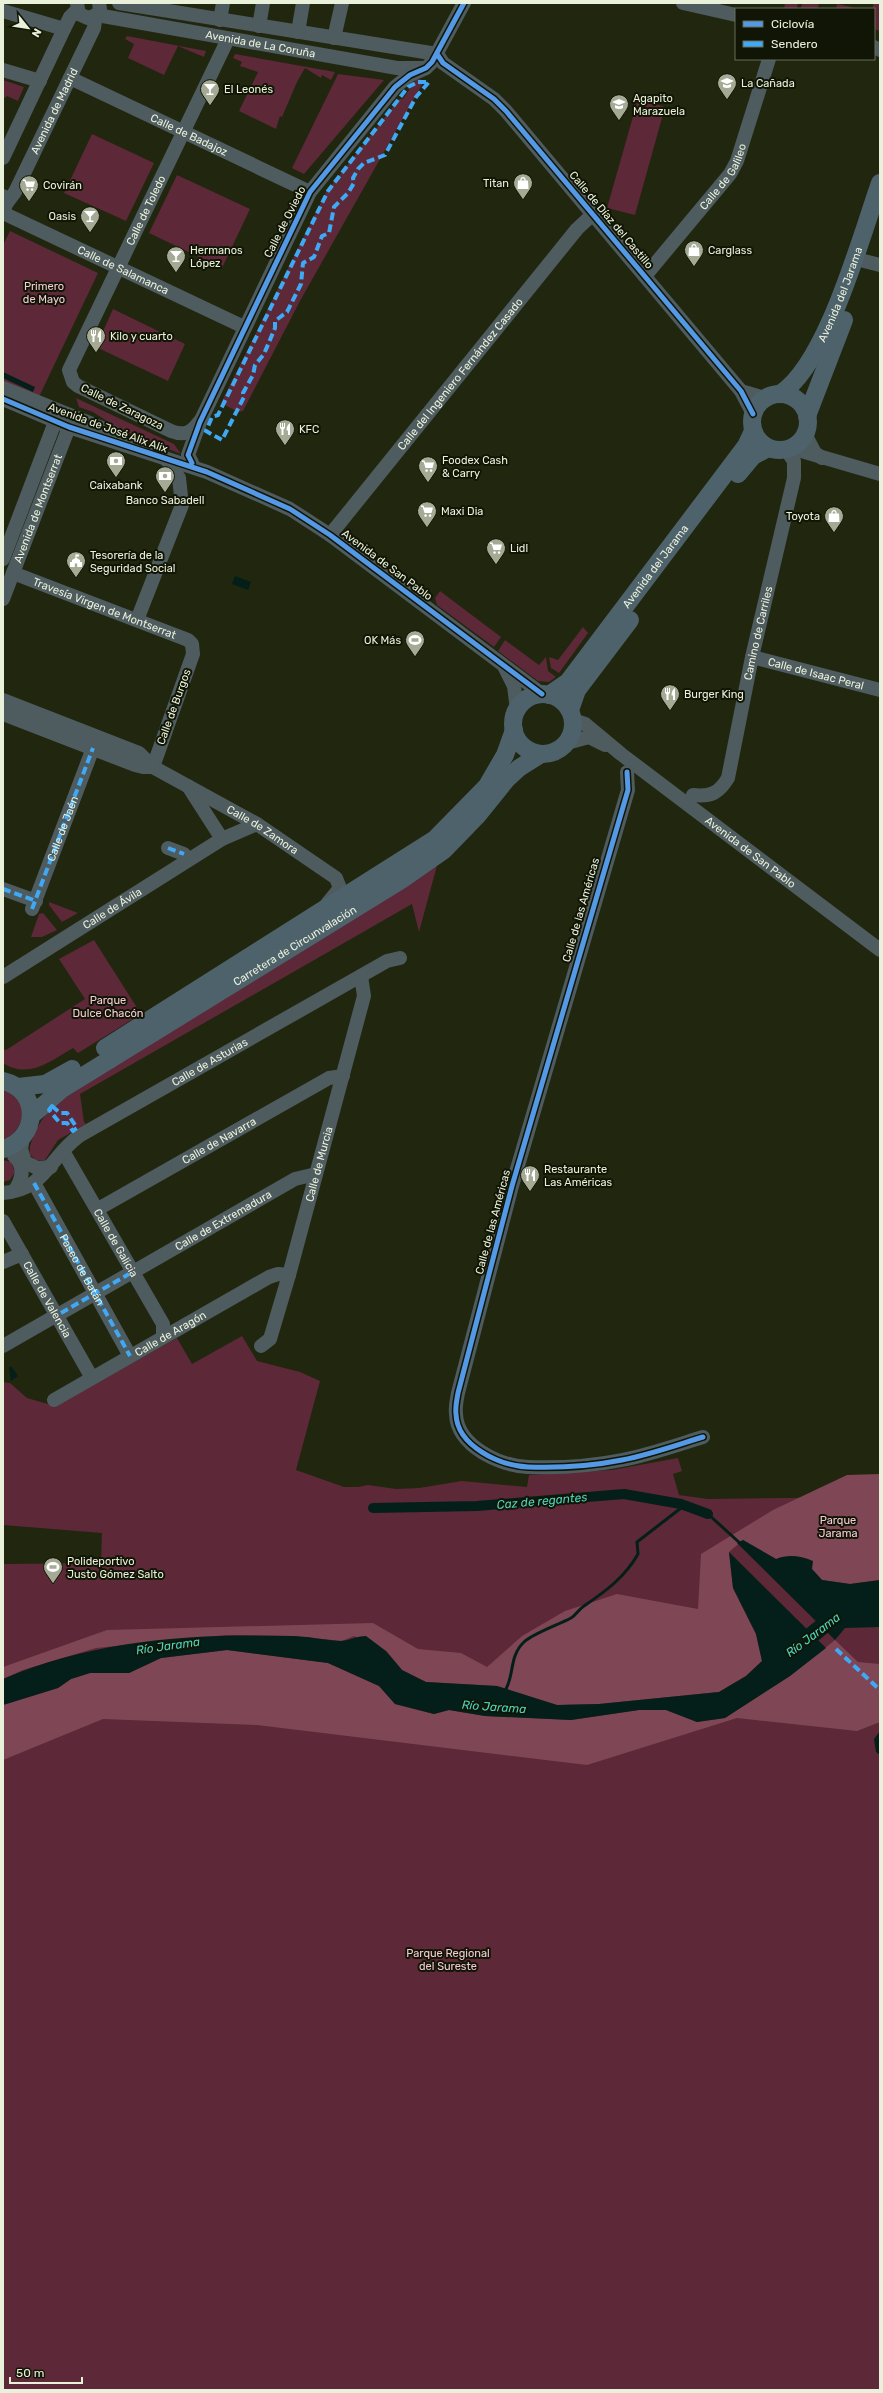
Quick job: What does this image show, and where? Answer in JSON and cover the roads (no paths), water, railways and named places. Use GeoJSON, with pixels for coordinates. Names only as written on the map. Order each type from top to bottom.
{"type":"FeatureCollection","features":[{"type":"Feature","properties":{"kind":"main road","name":"Avenida del Jarama"},"geometry":{"type":"LineString","coordinates":[[772,396],[797,378],[826,333],[880,183]]}},
{"type":"Feature","properties":{"kind":"main road","name":"Avenida del Jarama"},"geometry":{"type":"LineString","coordinates":[[808,416],[872,263],[880,217]]}},
{"type":"Feature","properties":{"kind":"main road"},"geometry":{"type":"LineString","coordinates":[[772,396],[796,399],[803,406],[808,416],[805,434],[799,442],[788,449],[768,448],[762,444],[753,431],[753,414],[772,396]]}},
{"type":"Feature","properties":{"kind":"main road","name":"Avenida del Jarama"},"geometry":{"type":"LineString","coordinates":[[546,694],[568,682],[746,446],[753,431]]}},
{"type":"Feature","properties":{"kind":"main road","name":"Avenida del Jarama"},"geometry":{"type":"LineString","coordinates":[[572,715],[577,690],[743,467],[753,456],[768,448]]}},
{"type":"Feature","properties":{"kind":"main road"},"geometry":{"type":"LineString","coordinates":[[546,694],[561,700],[572,715],[571,736],[560,750],[541,754],[523,746],[514,730],[517,710],[527,699],[546,694]]}},
{"type":"Feature","properties":{"kind":"main road","name":"Carretera de Circunvalación"},"geometry":{"type":"LineString","coordinates":[[11,1084],[38,1085],[58,1078],[435,839],[487,786],[505,755],[514,730]]}},
{"type":"Feature","properties":{"kind":"main road","name":"Carretera de Circunvalación"},"geometry":{"type":"LineString","coordinates":[[32,1115],[62,1089],[401,880],[444,850],[477,816],[506,780],[519,768],[541,754]]}},
{"type":"Feature","properties":{"kind":"main road"},"geometry":{"type":"LineString","coordinates":[[3,1150],[17,1144],[23,1138],[31,1124],[32,1115],[30,1105],[11,1084]]}},
{"type":"Feature","properties":{"kind":"street","name":"Avenida de La Coruña"},"geometry":{"type":"LineString","coordinates":[[119,3],[181,8],[220,20],[437,54]]}},
{"type":"Feature","properties":{"kind":"street"},"geometry":{"type":"LineString","coordinates":[[220,20],[222,3]]}},
{"type":"Feature","properties":{"kind":"street"},"geometry":{"type":"LineString","coordinates":[[259,26],[263,3]]}},
{"type":"Feature","properties":{"kind":"street"},"geometry":{"type":"LineString","coordinates":[[298,32],[304,3]]}},
{"type":"Feature","properties":{"kind":"street"},"geometry":{"type":"LineString","coordinates":[[334,38],[342,3]]}},
{"type":"Feature","properties":{"kind":"street","name":"Calle de Oviedo"},"geometry":{"type":"LineString","coordinates":[[190,459],[200,422],[244,327],[310,192],[395,87],[410,75],[426,68],[437,54],[464,3]]}},
{"type":"Feature","properties":{"kind":"street"},"geometry":{"type":"LineString","coordinates":[[683,3],[735,15]]}},
{"type":"Feature","properties":{"kind":"street","name":"Avenida de La Coruña"},"geometry":{"type":"LineString","coordinates":[[77,7],[83,17],[88,18],[97,11],[228,39],[397,68],[426,68]]}},
{"type":"Feature","properties":{"kind":"street"},"geometry":{"type":"LineString","coordinates":[[3,158],[64,29],[77,7]]}},
{"type":"Feature","properties":{"kind":"street"},"geometry":{"type":"LineString","coordinates":[[3,11],[64,29]]}},
{"type":"Feature","properties":{"kind":"street","name":"Avenida de Madrid"},"geometry":{"type":"LineString","coordinates":[[4,204],[15,192],[70,78],[94,28],[97,11]]}},
{"type":"Feature","properties":{"kind":"street","name":"Calle de Díaz del Castillo"},"geometry":{"type":"LineString","coordinates":[[446,37],[448,54],[460,75]]}},
{"type":"Feature","properties":{"kind":"street","name":"Calle de Toledo"},"geometry":{"type":"LineString","coordinates":[[73,382],[69,370],[228,39]]}},
{"type":"Feature","properties":{"kind":"street"},"geometry":{"type":"LineString","coordinates":[[395,87],[397,68],[416,51]]}},
{"type":"Feature","properties":{"kind":"street","name":"Calle de Díaz del Castillo"},"geometry":{"type":"LineString","coordinates":[[437,54],[443,63],[494,99],[506,111],[741,391],[753,414]]}},
{"type":"Feature","properties":{"kind":"street","name":"Calle de Galileo"},"geometry":{"type":"LineString","coordinates":[[645,276],[730,174],[737,161],[768,60]]}},
{"type":"Feature","properties":{"kind":"street","name":"Calle de Díaz del Castillo"},"geometry":{"type":"LineString","coordinates":[[426,68],[460,75]]}},
{"type":"Feature","properties":{"kind":"street"},"geometry":{"type":"LineString","coordinates":[[3,70],[40,81]]}},
{"type":"Feature","properties":{"kind":"street","name":"Calle de Badajoz"},"geometry":{"type":"LineString","coordinates":[[70,78],[310,192]]}},
{"type":"Feature","properties":{"kind":"street","name":"Calle de Salamanca"},"geometry":{"type":"LineString","coordinates":[[4,204],[118,267],[244,327]]}},
{"type":"Feature","properties":{"kind":"street","name":"Calle del Ingeniero Fernández Casado"},"geometry":{"type":"LineString","coordinates":[[330,535],[577,229],[592,215]]}},
{"type":"Feature","properties":{"kind":"street","name":"Calle de Zaragoza"},"geometry":{"type":"LineString","coordinates":[[73,382],[78,386],[171,431],[185,434],[192,431],[200,422]]}},
{"type":"Feature","properties":{"kind":"street","name":"Avenida de José Alix Alix"},"geometry":{"type":"LineString","coordinates":[[3,388],[63,426],[190,459],[207,472]]}},
{"type":"Feature","properties":{"kind":"street"},"geometry":{"type":"LineString","coordinates":[[741,391],[772,396]]}},
{"type":"Feature","properties":{"kind":"street","name":"Avenida de José Alix Alix"},"geometry":{"type":"LineString","coordinates":[[3,399],[63,426],[207,472]]}},
{"type":"Feature","properties":{"kind":"street","name":"Avenida de José Alix Alix"},"geometry":{"type":"LineString","coordinates":[[30,411],[40,418],[49,438]]}},
{"type":"Feature","properties":{"kind":"street","name":"Avenida de Montserrat"},"geometry":{"type":"LineString","coordinates":[[3,559],[49,438],[63,426]]}},
{"type":"Feature","properties":{"kind":"street","name":"Avenida de Montserrat"},"geometry":{"type":"LineString","coordinates":[[3,599],[63,426]]}},
{"type":"Feature","properties":{"kind":"street","name":"Calle de Zaragoza"},"geometry":{"type":"LineString","coordinates":[[171,431],[190,459]]}},
{"type":"Feature","properties":{"kind":"street"},"geometry":{"type":"LineString","coordinates":[[805,434],[815,453],[823,458]]}},
{"type":"Feature","properties":{"kind":"street"},"geometry":{"type":"LineString","coordinates":[[788,449],[880,474]]}},
{"type":"Feature","properties":{"kind":"street","name":"Camino de Carriles"},"geometry":{"type":"LineString","coordinates":[[694,795],[705,797],[715,794],[721,790],[728,778],[752,656],[794,478],[794,461],[788,449]]}},
{"type":"Feature","properties":{"kind":"street"},"geometry":{"type":"LineString","coordinates":[[794,478],[812,460],[823,458]]}},
{"type":"Feature","properties":{"kind":"street"},"geometry":{"type":"LineString","coordinates":[[137,620],[182,504],[179,478],[167,460]]}},
{"type":"Feature","properties":{"kind":"street","name":"Avenida de San Pablo"},"geometry":{"type":"LineString","coordinates":[[207,472],[270,498],[330,535],[502,665],[546,694]]}},
{"type":"Feature","properties":{"kind":"street","name":"Travesía Virgen de Montserrat"},"geometry":{"type":"LineString","coordinates":[[13,573],[188,640],[193,647]]}},
{"type":"Feature","properties":{"kind":"street","name":"Calle de Burgos"},"geometry":{"type":"LineString","coordinates":[[153,766],[193,654],[193,647]]}},
{"type":"Feature","properties":{"kind":"street","name":"Calle de Isaac Peral"},"geometry":{"type":"LineString","coordinates":[[752,656],[880,690]]}},
{"type":"Feature","properties":{"kind":"street","name":"Avenida de San Pablo"},"geometry":{"type":"LineString","coordinates":[[502,665],[514,686],[517,710]]}},
{"type":"Feature","properties":{"kind":"street","name":"Calle de Zamora"},"geometry":{"type":"LineString","coordinates":[[3,700],[139,753],[153,766],[257,824],[336,878],[340,888],[323,909]]}},
{"type":"Feature","properties":{"kind":"street","name":"Calle de Zamora"},"geometry":{"type":"LineString","coordinates":[[3,714],[143,767],[153,766]]}},
{"type":"Feature","properties":{"kind":"street","name":"Avenida de San Pablo"},"geometry":{"type":"LineString","coordinates":[[572,715],[591,728],[621,754],[880,950]]}},
{"type":"Feature","properties":{"kind":"street","name":"Avenida de San Pablo"},"geometry":{"type":"LineString","coordinates":[[567,743],[589,737],[621,754]]}},
{"type":"Feature","properties":{"kind":"street","name":"Calle de Jaén"},"geometry":{"type":"LineString","coordinates":[[3,889],[34,905],[93,748]]}},
{"type":"Feature","properties":{"kind":"street","name":"Calle de las Américas"},"geometry":{"type":"LineString","coordinates":[[627,772],[628,790],[512,1186],[458,1392],[456,1414],[462,1432],[470,1443],[479,1450],[508,1464],[527,1467],[622,1460],[704,1437]]}},
{"type":"Feature","properties":{"kind":"street"},"geometry":{"type":"LineString","coordinates":[[186,784],[222,839]]}},
{"type":"Feature","properties":{"kind":"street","name":"Calle de Ávila"},"geometry":{"type":"LineString","coordinates":[[222,839],[240,814]]}},
{"type":"Feature","properties":{"kind":"street","name":"Calle de Ávila"},"geometry":{"type":"LineString","coordinates":[[3,977],[222,839],[257,824]]}},
{"type":"Feature","properties":{"kind":"street"},"geometry":{"type":"LineString","coordinates":[[168,848],[184,854]]}},
{"type":"Feature","properties":{"kind":"street","name":"Calle de Asturias"},"geometry":{"type":"LineString","coordinates":[[34,1183],[42,1178],[63,1151],[79,1136],[387,961],[400,958]]}},
{"type":"Feature","properties":{"kind":"street","name":"Calle de Murcia"},"geometry":{"type":"LineString","coordinates":[[261,1346],[270,1339],[290,1275],[364,996],[362,976]]}},
{"type":"Feature","properties":{"kind":"street","name":"Calle de Navarra"},"geometry":{"type":"LineString","coordinates":[[98,1209],[329,1078],[343,1076]]}},
{"type":"Feature","properties":{"kind":"street"},"geometry":{"type":"LineString","coordinates":[[23,1138],[21,1149],[25,1162],[36,1168],[51,1167]]}},
{"type":"Feature","properties":{"kind":"street"},"geometry":{"type":"LineString","coordinates":[[3,1150],[20,1161],[22,1168],[20,1183],[9,1191]]}},
{"type":"Feature","properties":{"kind":"street","name":"Calle de Galicia"},"geometry":{"type":"LineString","coordinates":[[63,1151],[98,1209],[131,1273],[163,1324],[163,1336]]}},
{"type":"Feature","properties":{"kind":"street","name":"Calle de Extremadura"},"geometry":{"type":"LineString","coordinates":[[3,1346],[295,1179],[316,1174]]}},
{"type":"Feature","properties":{"kind":"street"},"geometry":{"type":"LineString","coordinates":[[9,1191],[34,1183]]}},
{"type":"Feature","properties":{"kind":"street","name":"Paseo de Batán"},"geometry":{"type":"LineString","coordinates":[[34,1183],[130,1356]]}},
{"type":"Feature","properties":{"kind":"street","name":"Calle de Valencia"},"geometry":{"type":"LineString","coordinates":[[3,1221],[59,1314],[92,1378]]}},
{"type":"Feature","properties":{"kind":"street"},"geometry":{"type":"LineString","coordinates":[[3,1262],[22,1254]]}},
{"type":"Feature","properties":{"kind":"street","name":"Calle de Aragón"},"geometry":{"type":"LineString","coordinates":[[54,1400],[160,1340],[163,1336],[269,1277],[278,1274],[290,1275]]}},
{"type":"Feature","properties":{"kind":"water"},"geometry":{"type":"Polygon","coordinates":[[[3,372],[35,387],[33,392],[3,378],[3,372]]]}},
{"type":"Feature","properties":{"kind":"water"},"geometry":{"type":"Polygon","coordinates":[[[235,576],[251,582],[248,590],[232,584],[235,576]]]}},
{"type":"Feature","properties":{"kind":"water"},"geometry":{"type":"Polygon","coordinates":[[[11,1366],[18,1376],[11,1381],[9,1368],[11,1366]]]}},
{"type":"Feature","properties":{"kind":"water"},"geometry":{"type":"Polygon","coordinates":[[[743,1540],[776,1559],[785,1556],[794,1556],[813,1561],[812,1569],[822,1580],[850,1584],[880,1580],[880,1627],[845,1628],[835,1640],[737,1543],[743,1540]]]}},
{"type":"Feature","properties":{"kind":"water"},"geometry":{"type":"Polygon","coordinates":[[[729,1552],[826,1648],[790,1676],[725,1718],[697,1722],[666,1710],[639,1710],[571,1720],[485,1716],[449,1710],[434,1714],[395,1704],[379,1686],[328,1663],[227,1650],[161,1658],[129,1673],[90,1673],[71,1679],[58,1688],[3,1705],[3,1679],[72,1655],[108,1647],[144,1642],[181,1638],[255,1635],[297,1636],[340,1641],[366,1636],[386,1651],[402,1670],[426,1682],[497,1686],[557,1705],[599,1704],[719,1692],[746,1676],[762,1661],[756,1634],[733,1588],[729,1552]]]}},
{"type":"Feature","properties":{"kind":"water"},"geometry":{"type":"Polygon","coordinates":[[[880,1731],[880,1755],[876,1752],[874,1739],[880,1731]]]}},
{"type":"Feature","properties":{"kind":"waterway","name":"Caz de regantes"},"geometry":{"type":"LineString","coordinates":[[373,1508],[477,1506],[624,1494],[681,1504],[708,1514]]}},
{"type":"Feature","properties":{"kind":"waterway"},"geometry":{"type":"LineString","coordinates":[[504,1692],[510,1680],[516,1654],[524,1642],[540,1632],[571,1618],[582,1607],[607,1589],[621,1577],[633,1562],[638,1554],[637,1542],[681,1508],[708,1514],[742,1545]]}},
{"type":"Feature","properties":{"kind":"waterway","name":"Río Jarama"},"geometry":{"type":"LineString","coordinates":[[795,1649],[830,1620],[856,1604],[880,1602]]}},
{"type":"Feature","properties":{"kind":"place","name":"La Cañada"},"geometry":{"type":"Point","coordinates":[727,100]}},
{"type":"Feature","properties":{"kind":"place","name":"El Leonés"},"geometry":{"type":"Point","coordinates":[210,106]}},
{"type":"Feature","properties":{"kind":"place","name":"Agapito Marazuela"},"geometry":{"type":"Point","coordinates":[619,121]}},
{"type":"Feature","properties":{"kind":"place","name":"Titan"},"geometry":{"type":"Point","coordinates":[523,200]}},
{"type":"Feature","properties":{"kind":"place","name":"Covirán"},"geometry":{"type":"Point","coordinates":[29,202]}},
{"type":"Feature","properties":{"kind":"place","name":"Oasis"},"geometry":{"type":"Point","coordinates":[90,233]}},
{"type":"Feature","properties":{"kind":"place","name":"Carglass"},"geometry":{"type":"Point","coordinates":[694,267]}},
{"type":"Feature","properties":{"kind":"place","name":"Hermanos López"},"geometry":{"type":"Point","coordinates":[176,273]}},
{"type":"Feature","properties":{"kind":"place","name":"Kilo y cuarto"},"geometry":{"type":"Point","coordinates":[96,353]}},
{"type":"Feature","properties":{"kind":"place","name":"KFC"},"geometry":{"type":"Point","coordinates":[285,446]}},
{"type":"Feature","properties":{"kind":"place","name":"Caixabank"},"geometry":{"type":"Point","coordinates":[116,478]}},
{"type":"Feature","properties":{"kind":"place","name":"Foodex Cash & Carry"},"geometry":{"type":"Point","coordinates":[428,483]}},
{"type":"Feature","properties":{"kind":"place","name":"Banco Sabadell"},"geometry":{"type":"Point","coordinates":[165,493]}},
{"type":"Feature","properties":{"kind":"place","name":"Maxi Dia"},"geometry":{"type":"Point","coordinates":[427,528]}},
{"type":"Feature","properties":{"kind":"place","name":"Toyota"},"geometry":{"type":"Point","coordinates":[834,533]}},
{"type":"Feature","properties":{"kind":"place","name":"Lidl"},"geometry":{"type":"Point","coordinates":[496,565]}},
{"type":"Feature","properties":{"kind":"place","name":"Tesorería de la Seguridad Social"},"geometry":{"type":"Point","coordinates":[76,578]}},
{"type":"Feature","properties":{"kind":"place","name":"OK Más"},"geometry":{"type":"Point","coordinates":[415,657]}},
{"type":"Feature","properties":{"kind":"place","name":"Burger King"},"geometry":{"type":"Point","coordinates":[670,711]}},
{"type":"Feature","properties":{"kind":"place","name":"Restaurante Las Américas"},"geometry":{"type":"Point","coordinates":[530,1192]}},
{"type":"Feature","properties":{"kind":"place","name":"Polideportivo Justo Gómez Salto"},"geometry":{"type":"Point","coordinates":[53,1584]}},
{"type":"Feature","properties":{"kind":"park label","name":"Primero de Mayo"},"geometry":{"type":"Point","coordinates":[44,292]}},
{"type":"Feature","properties":{"kind":"park label","name":"Parque Dulce Chacón"},"geometry":{"type":"Point","coordinates":[108,1006]}},
{"type":"Feature","properties":{"kind":"park label","name":"Parque Jarama"},"geometry":{"type":"Point","coordinates":[838,1526]}},
{"type":"Feature","properties":{"kind":"park label","name":"Parque Regional del Sureste"},"geometry":{"type":"Point","coordinates":[448,1959]}}]}
